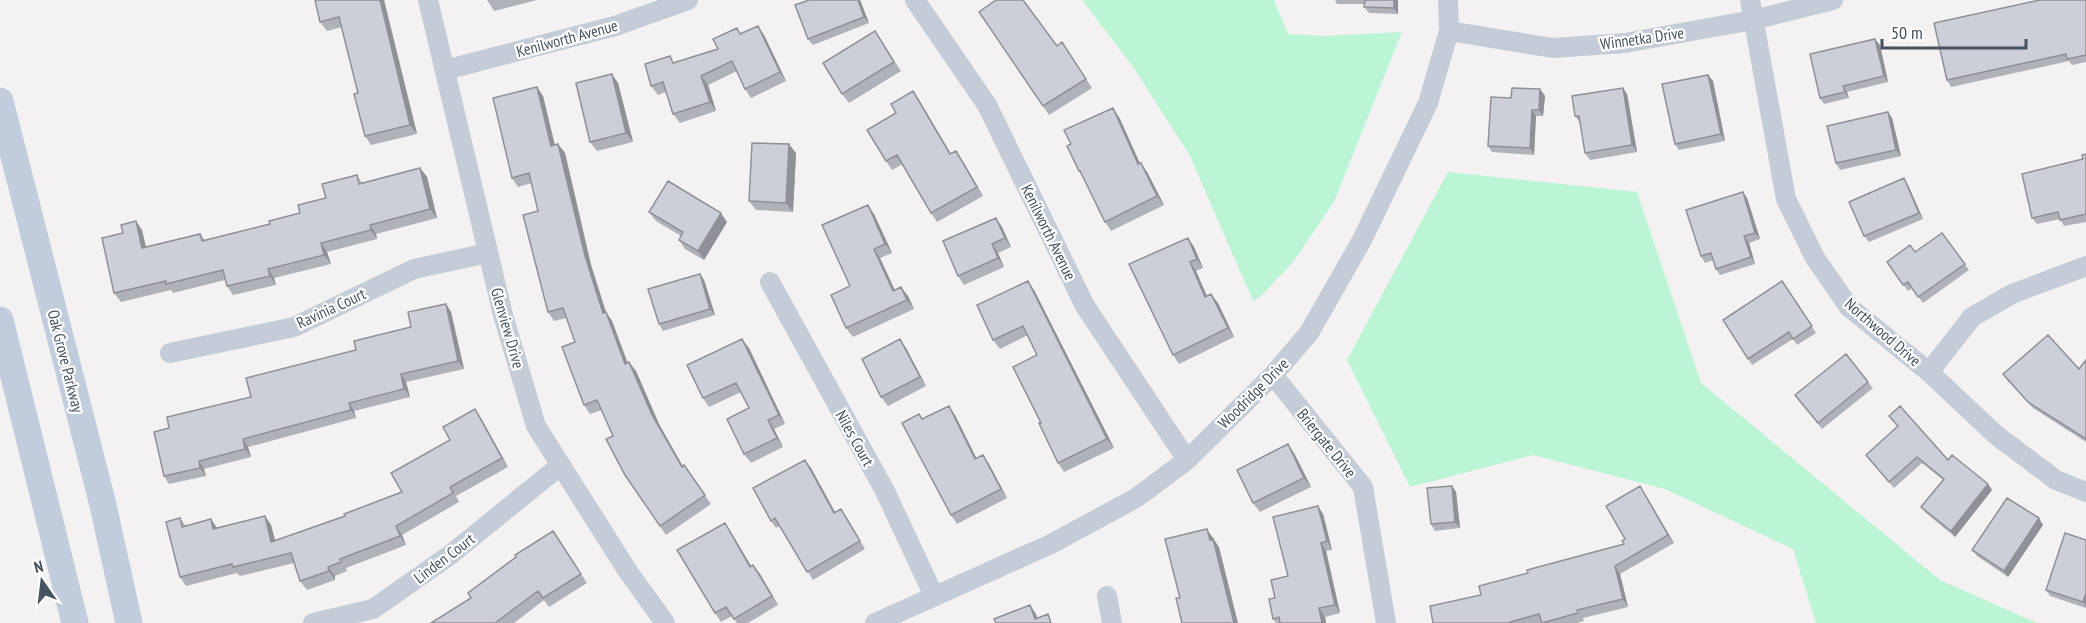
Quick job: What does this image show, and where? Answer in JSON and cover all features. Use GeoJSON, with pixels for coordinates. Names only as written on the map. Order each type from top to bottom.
{"type":"FeatureCollection","features":[{"type":"Feature","properties":{"kind":"main road","name":"Oak Grove Parkway"},"geometry":{"type":"LineString","coordinates":[[0,101],[102,501],[129,623]]}},
{"type":"Feature","properties":{"kind":"main road"},"geometry":{"type":"LineString","coordinates":[[0,320],[75,623]]}},
{"type":"Feature","properties":{"kind":"street","name":"Glenview Drive"},"geometry":{"type":"LineString","coordinates":[[428,0],[503,315],[536,426],[627,570],[665,623]]}},
{"type":"Feature","properties":{"kind":"street","name":"Kenilworth Avenue"},"geometry":{"type":"LineString","coordinates":[[445,70],[615,26],[688,0]]}},
{"type":"Feature","properties":{"kind":"street","name":"Kenilworth Avenue"},"geometry":{"type":"LineString","coordinates":[[915,0],[987,105],[1085,306],[1187,460]]}},
{"type":"Feature","properties":{"kind":"street","name":"Woodridge Drive"},"geometry":{"type":"LineString","coordinates":[[875,623],[1060,539],[1136,498],[1187,460],[1273,375],[1309,333],[1362,240],[1428,103],[1449,31],[1448,0]]}},
{"type":"Feature","properties":{"kind":"street","name":"Northwood Drive"},"geometry":{"type":"LineString","coordinates":[[1750,0],[1786,199],[1815,258],[1849,307],[1929,372],[1995,435],[2056,480],[2086,492]]}},
{"type":"Feature","properties":{"kind":"street","name":"Winnetka Drive"},"geometry":{"type":"LineString","coordinates":[[1449,31],[1553,48],[1625,43],[1753,20],[1833,0]]}},
{"type":"Feature","properties":{"kind":"street","name":"Ravinia Court"},"geometry":{"type":"LineString","coordinates":[[170,353],[294,327],[414,269],[488,253]]}},
{"type":"Feature","properties":{"kind":"street"},"geometry":{"type":"LineString","coordinates":[[1929,372],[1972,317],[2012,294],[2086,266]]}},
{"type":"Feature","properties":{"kind":"street","name":"Niles Court"},"geometry":{"type":"LineString","coordinates":[[770,282],[885,491],[934,596]]}},
{"type":"Feature","properties":{"kind":"street","name":"Briergate Drive"},"geometry":{"type":"LineString","coordinates":[[1273,375],[1363,487],[1386,623]]}},
{"type":"Feature","properties":{"kind":"street","name":"Linden Court"},"geometry":{"type":"LineString","coordinates":[[313,623],[373,609],[450,555],[561,465]]}},
{"type":"Feature","properties":{"kind":"street"},"geometry":{"type":"LineString","coordinates":[[1107,596],[1112,623]]}},
{"type":"Feature","properties":{"kind":"green space"},"geometry":{"type":"Polygon","coordinates":[[[1082,0],[1274,0],[1288,34],[1323,36],[1402,32],[1334,202],[1293,262],[1261,296],[1253,301],[1190,156],[1134,68],[1082,0]]]}},
{"type":"Feature","properties":{"kind":"green space"},"geometry":{"type":"Polygon","coordinates":[[[1448,172],[1637,192],[1701,383],[1940,580],[2037,623],[1816,623],[1793,549],[1665,489],[1533,455],[1410,487],[1347,360],[1448,172]]]}},
{"type":"Feature","properties":{"kind":"building"},"geometry":{"type":"Polygon","coordinates":[[[315,0],[380,0],[410,125],[365,136],[354,94],[358,93],[339,17],[320,22],[315,0]]]}},
{"type":"Feature","properties":{"kind":"building"},"geometry":{"type":"Polygon","coordinates":[[[809,0],[858,0],[864,17],[808,39],[795,5],[809,0]]]}},
{"type":"Feature","properties":{"kind":"building"},"geometry":{"type":"Polygon","coordinates":[[[996,0],[1023,0],[1057,46],[1062,42],[1086,79],[1043,106],[979,12],[996,0]]]}},
{"type":"Feature","properties":{"kind":"building"},"geometry":{"type":"Polygon","coordinates":[[[1365,0],[1394,0],[1394,8],[1364,7],[1365,0]]]}},
{"type":"Feature","properties":{"kind":"building"},"geometry":{"type":"Polygon","coordinates":[[[2040,0],[2086,0],[2086,55],[2067,59],[2066,54],[1947,80],[1934,23],[2040,0]]]}},
{"type":"Feature","properties":{"kind":"building"},"geometry":{"type":"Polygon","coordinates":[[[758,26],[780,72],[745,89],[732,61],[701,76],[710,102],[673,114],[663,82],[651,86],[645,64],[670,56],[673,63],[718,49],[713,39],[737,28],[740,34],[758,26]]]}},
{"type":"Feature","properties":{"kind":"building"},"geometry":{"type":"Polygon","coordinates":[[[875,31],[894,62],[842,94],[823,63],[875,31]]]}},
{"type":"Feature","properties":{"kind":"building"},"geometry":{"type":"Polygon","coordinates":[[[1875,39],[1884,76],[1843,86],[1845,92],[1820,98],[1810,54],[1875,39]]]}},
{"type":"Feature","properties":{"kind":"building"},"geometry":{"type":"Polygon","coordinates":[[[612,74],[626,133],[590,142],[576,83],[612,74]]]}},
{"type":"Feature","properties":{"kind":"building"},"geometry":{"type":"Polygon","coordinates":[[[1708,75],[1721,134],[1675,144],[1662,84],[1708,75]]]}},
{"type":"Feature","properties":{"kind":"building"},"geometry":{"type":"Polygon","coordinates":[[[537,87],[551,146],[558,144],[585,256],[603,313],[606,312],[625,364],[629,362],[652,415],[682,467],[684,465],[705,495],[660,526],[625,475],[606,439],[613,436],[597,400],[584,405],[562,347],[575,342],[563,308],[548,312],[523,215],[538,211],[529,173],[512,178],[493,98],[537,87]]]}},
{"type":"Feature","properties":{"kind":"building"},"geometry":{"type":"Polygon","coordinates":[[[1512,88],[1540,89],[1539,110],[1532,110],[1530,148],[1488,146],[1491,97],[1511,98],[1512,88]]]}},
{"type":"Feature","properties":{"kind":"building"},"geometry":{"type":"Polygon","coordinates":[[[1623,88],[1632,145],[1585,153],[1579,116],[1575,116],[1572,96],[1623,88]]]}},
{"type":"Feature","properties":{"kind":"building"},"geometry":{"type":"Polygon","coordinates":[[[913,91],[950,154],[956,151],[977,187],[931,213],[897,155],[886,161],[867,130],[896,113],[891,104],[913,91]]]}},
{"type":"Feature","properties":{"kind":"building"},"geometry":{"type":"Polygon","coordinates":[[[1113,108],[1138,164],[1141,163],[1157,196],[1105,222],[1067,146],[1071,144],[1064,130],[1113,108]]]}},
{"type":"Feature","properties":{"kind":"building"},"geometry":{"type":"Polygon","coordinates":[[[1888,112],[1896,150],[1836,163],[1827,126],[1888,112]]]}},
{"type":"Feature","properties":{"kind":"building"},"geometry":{"type":"Polygon","coordinates":[[[752,143],[789,144],[786,203],[749,201],[752,143]]]}},
{"type":"Feature","properties":{"kind":"building"},"geometry":{"type":"Polygon","coordinates":[[[2086,154],[2086,214],[2060,220],[2058,212],[2032,218],[2022,174],[2083,159],[2082,155],[2086,154]]]}},
{"type":"Feature","properties":{"kind":"building"},"geometry":{"type":"Polygon","coordinates":[[[420,168],[430,209],[370,225],[371,230],[321,243],[324,255],[268,269],[270,276],[227,286],[223,270],[166,284],[166,281],[114,293],[102,238],[123,233],[121,225],[136,221],[142,248],[200,234],[202,241],[270,224],[269,221],[300,213],[298,205],[326,198],[322,184],[357,175],[359,184],[420,168]]]}},
{"type":"Feature","properties":{"kind":"building"},"geometry":{"type":"Polygon","coordinates":[[[1904,178],[1919,213],[1864,236],[1849,202],[1904,178]]]}},
{"type":"Feature","properties":{"kind":"building"},"geometry":{"type":"Polygon","coordinates":[[[668,181],[721,213],[698,251],[679,240],[683,232],[649,212],[668,181]]]}},
{"type":"Feature","properties":{"kind":"building"},"geometry":{"type":"Polygon","coordinates":[[[1743,192],[1755,233],[1744,236],[1751,257],[1716,269],[1711,253],[1701,256],[1686,210],[1743,192]]]}},
{"type":"Feature","properties":{"kind":"building"},"geometry":{"type":"Polygon","coordinates":[[[868,205],[885,244],[874,249],[893,291],[901,287],[907,300],[846,328],[831,295],[850,286],[822,225],[868,205]]]}},
{"type":"Feature","properties":{"kind":"building"},"geometry":{"type":"Polygon","coordinates":[[[996,218],[1005,238],[992,244],[998,258],[958,276],[943,241],[996,218]]]}},
{"type":"Feature","properties":{"kind":"building"},"geometry":{"type":"Polygon","coordinates":[[[1942,233],[1965,264],[1918,297],[1908,282],[1903,285],[1887,262],[1910,245],[1915,252],[1942,233]]]}},
{"type":"Feature","properties":{"kind":"building"},"geometry":{"type":"Polygon","coordinates":[[[1188,238],[1197,259],[1190,262],[1205,297],[1211,294],[1228,328],[1173,355],[1129,264],[1188,238]]]}},
{"type":"Feature","properties":{"kind":"building"},"geometry":{"type":"Polygon","coordinates":[[[700,274],[710,309],[659,324],[648,289],[700,274]]]}},
{"type":"Feature","properties":{"kind":"building"},"geometry":{"type":"Polygon","coordinates":[[[1028,281],[1107,439],[1058,463],[1013,367],[1037,355],[1023,326],[993,340],[977,305],[1028,281]]]}},
{"type":"Feature","properties":{"kind":"building"},"geometry":{"type":"Polygon","coordinates":[[[1782,281],[1812,326],[1793,339],[1789,332],[1748,359],[1723,320],[1782,281]]]}},
{"type":"Feature","properties":{"kind":"building"},"geometry":{"type":"Polygon","coordinates":[[[446,304],[458,361],[401,374],[404,389],[349,403],[351,410],[243,439],[245,449],[199,461],[200,468],[164,476],[154,432],[169,428],[167,417],[251,397],[246,378],[356,350],[354,341],[411,327],[408,312],[446,304]]]}},
{"type":"Feature","properties":{"kind":"building"},"geometry":{"type":"Polygon","coordinates":[[[2048,335],[2079,369],[2086,360],[2086,439],[2028,402],[2003,374],[2048,335]]]}},
{"type":"Feature","properties":{"kind":"building"},"geometry":{"type":"Polygon","coordinates":[[[742,339],[779,415],[768,420],[777,438],[744,454],[727,419],[749,408],[736,383],[703,398],[687,365],[742,339]]]}},
{"type":"Feature","properties":{"kind":"building"},"geometry":{"type":"Polygon","coordinates":[[[900,339],[920,377],[881,397],[862,359],[900,339]]]}},
{"type":"Feature","properties":{"kind":"building"},"geometry":{"type":"Polygon","coordinates":[[[1846,354],[1868,382],[1818,423],[1795,395],[1846,354]]]}},
{"type":"Feature","properties":{"kind":"building"},"geometry":{"type":"Polygon","coordinates":[[[949,406],[975,459],[983,455],[1001,489],[951,515],[902,423],[919,414],[922,419],[949,406]]]}},
{"type":"Feature","properties":{"kind":"building"},"geometry":{"type":"Polygon","coordinates":[[[1900,406],[1948,460],[1952,455],[1988,484],[1951,531],[1921,507],[1944,479],[1917,457],[1889,482],[1866,455],[1898,426],[1889,416],[1900,406]]]}},
{"type":"Feature","properties":{"kind":"building"},"geometry":{"type":"Polygon","coordinates":[[[475,409],[502,458],[450,487],[453,493],[396,526],[400,536],[340,559],[341,562],[328,567],[329,571],[300,581],[291,553],[180,577],[166,522],[180,518],[182,527],[211,519],[213,529],[265,516],[271,542],[345,516],[344,514],[402,492],[391,473],[450,440],[443,427],[475,409]]]}},
{"type":"Feature","properties":{"kind":"building"},"geometry":{"type":"Polygon","coordinates":[[[1288,444],[1304,478],[1253,503],[1237,470],[1288,444]]]}},
{"type":"Feature","properties":{"kind":"building"},"geometry":{"type":"Polygon","coordinates":[[[805,460],[834,513],[841,509],[860,541],[807,572],[775,518],[771,521],[753,488],[805,460]]]}},
{"type":"Feature","properties":{"kind":"building"},"geometry":{"type":"Polygon","coordinates":[[[1452,486],[1455,522],[1431,524],[1427,488],[1452,486]]]}},
{"type":"Feature","properties":{"kind":"building"},"geometry":{"type":"Polygon","coordinates":[[[1640,486],[1668,535],[1615,566],[1623,599],[1577,610],[1578,613],[1542,623],[1539,614],[1510,623],[1433,623],[1430,606],[1481,595],[1479,586],[1528,573],[1527,570],[1624,544],[1622,541],[1625,539],[1606,506],[1640,486]]]}},
{"type":"Feature","properties":{"kind":"building"},"geometry":{"type":"Polygon","coordinates":[[[2007,498],[2039,518],[2004,571],[1972,550],[2007,498]]]}},
{"type":"Feature","properties":{"kind":"building"},"geometry":{"type":"Polygon","coordinates":[[[1318,506],[1327,541],[1321,543],[1335,605],[1319,608],[1322,623],[1280,623],[1279,617],[1273,619],[1269,599],[1275,598],[1271,580],[1288,576],[1273,517],[1318,506]]]}},
{"type":"Feature","properties":{"kind":"building"},"geometry":{"type":"Polygon","coordinates":[[[725,523],[750,567],[753,565],[772,596],[734,619],[726,607],[715,613],[677,550],[725,523]]]}},
{"type":"Feature","properties":{"kind":"building"},"geometry":{"type":"Polygon","coordinates":[[[1207,529],[1210,540],[1213,539],[1234,623],[1182,623],[1176,598],[1180,598],[1165,539],[1207,529]]]}},
{"type":"Feature","properties":{"kind":"building"},"geometry":{"type":"Polygon","coordinates":[[[553,531],[581,574],[543,598],[538,591],[495,623],[431,623],[471,598],[468,593],[516,557],[515,555],[553,531]]]}},
{"type":"Feature","properties":{"kind":"building"},"geometry":{"type":"Polygon","coordinates":[[[2065,533],[2086,540],[2086,593],[2083,602],[2046,590],[2065,533]]]}},
{"type":"Feature","properties":{"kind":"building"},"geometry":{"type":"Polygon","coordinates":[[[1030,605],[1035,619],[1048,614],[1051,623],[996,623],[994,619],[1030,605]]]}}]}
